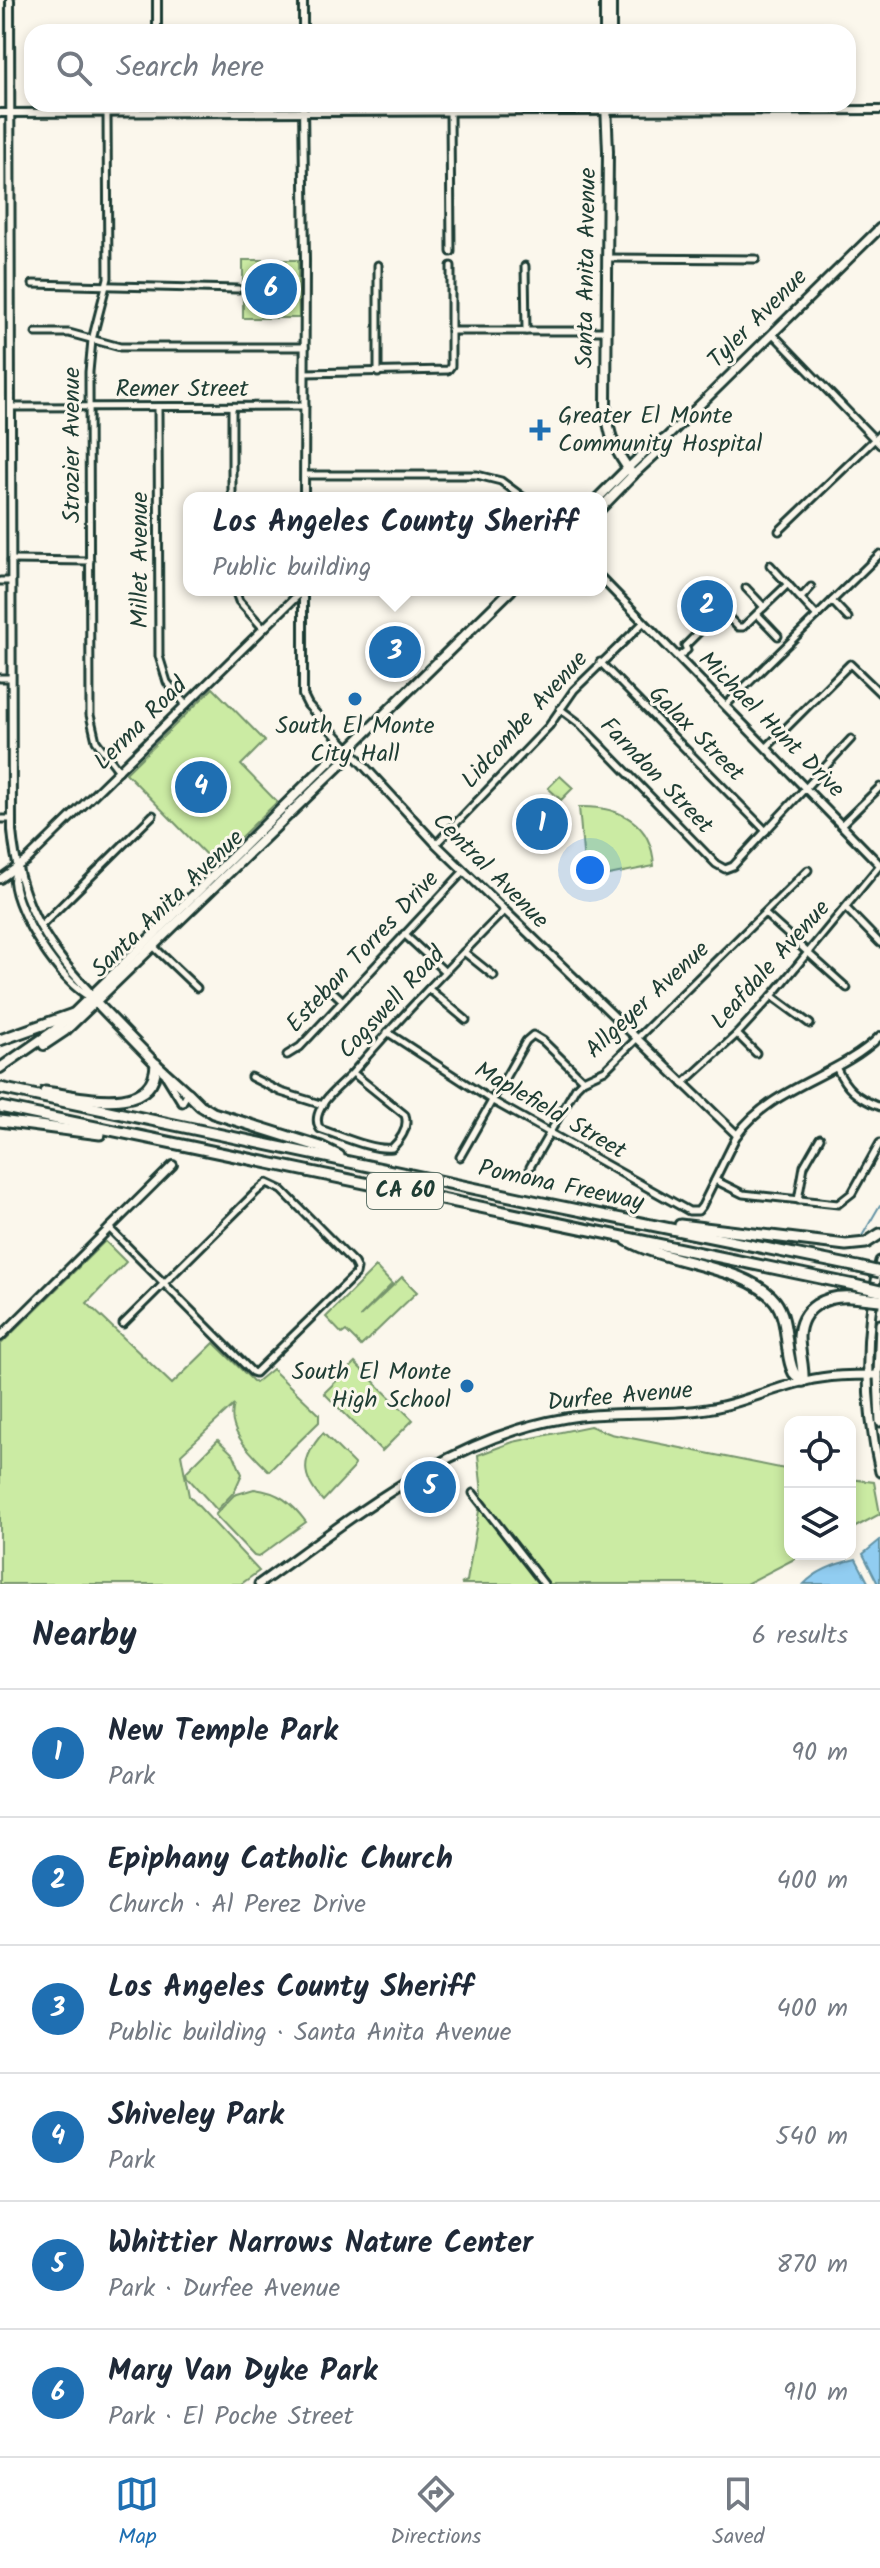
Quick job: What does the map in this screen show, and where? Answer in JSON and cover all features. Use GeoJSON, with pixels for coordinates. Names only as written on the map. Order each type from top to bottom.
{"type":"FeatureCollection","features":[{"type":"Feature","properties":{"kind":"highway"},"geometry":{"type":"LineString","coordinates":[[0,1040],[73,1014]]}},
{"type":"Feature","properties":{"kind":"highway"},"geometry":{"type":"LineString","coordinates":[[0,1087],[112,1100],[130,1099],[151,1084],[156,1064]]}},
{"type":"Feature","properties":{"kind":"highway","name":"Pomona Freeway"},"geometry":{"type":"LineString","coordinates":[[0,1087],[618,1218],[880,1270]]}},
{"type":"Feature","properties":{"kind":"highway"},"geometry":{"type":"LineString","coordinates":[[188,1093],[213,1113],[321,1147],[349,1161]]}},
{"type":"Feature","properties":{"kind":"highway","name":"Pomona Freeway"},"geometry":{"type":"LineString","coordinates":[[0,1107],[880,1291]]}},
{"type":"Feature","properties":{"kind":"highway"},"geometry":{"type":"LineString","coordinates":[[0,1121],[188,1147]]}},
{"type":"Feature","properties":{"kind":"highway"},"geometry":{"type":"LineString","coordinates":[[618,1218],[846,1245],[866,1243],[880,1234]]}},
{"type":"Feature","properties":{"kind":"highway"},"geometry":{"type":"LineString","coordinates":[[621,1237],[644,1250],[744,1280],[768,1293],[778,1304],[794,1372],[803,1381]]}},
{"type":"Feature","properties":{"kind":"highway"},"geometry":{"type":"LineString","coordinates":[[803,1381],[799,1334],[807,1313],[829,1298],[880,1300]]}},
{"type":"Feature","properties":{"kind":"main road"},"geometry":{"type":"LineString","coordinates":[[605,0],[605,24]]}},
{"type":"Feature","properties":{"kind":"main road"},"geometry":{"type":"LineString","coordinates":[[611,0],[611,24]]}},
{"type":"Feature","properties":{"kind":"main road","name":"Santa Anita Avenue"},"geometry":{"type":"LineString","coordinates":[[607,112],[607,421],[617,451],[630,472]]}},
{"type":"Feature","properties":{"kind":"main road","name":"Tyler Avenue"},"geometry":{"type":"LineString","coordinates":[[630,472],[652,445],[665,439],[880,228]]}},
{"type":"Feature","properties":{"kind":"main road"},"geometry":{"type":"LineString","coordinates":[[605,492],[630,472]]}},
{"type":"Feature","properties":{"kind":"main road"},"geometry":{"type":"LineString","coordinates":[[607,501],[630,472]]}},
{"type":"Feature","properties":{"kind":"main road","name":"Santa Anita Avenue"},"geometry":{"type":"LineString","coordinates":[[1,1072],[93,999],[153,946],[340,751],[349,749],[505,596]]}},
{"type":"Feature","properties":{"kind":"main road","name":"Santa Anita Avenue"},"geometry":{"type":"LineString","coordinates":[[1,1072],[65,1031],[93,999],[204,891]]}},
{"type":"Feature","properties":{"kind":"main road"},"geometry":{"type":"LineString","coordinates":[[93,999],[188,1093]]}},
{"type":"Feature","properties":{"kind":"main road"},"geometry":{"type":"LineString","coordinates":[[880,1261],[872,1305],[868,1375],[880,1472]]}},
{"type":"Feature","properties":{"kind":"main road"},"geometry":{"type":"LineString","coordinates":[[880,1324],[880,1422]]}},
{"type":"Feature","properties":{"kind":"main road","name":"Durfee Avenue"},"geometry":{"type":"LineString","coordinates":[[259,1584],[423,1471],[488,1438],[569,1417],[711,1409],[803,1381],[834,1376],[879,1375]]}},
{"type":"Feature","properties":{"kind":"street"},"geometry":{"type":"LineString","coordinates":[[10,0],[14,881],[30,925],[47,954],[76,982]]}},
{"type":"Feature","properties":{"kind":"street"},"geometry":{"type":"LineString","coordinates":[[157,0],[157,24]]}},
{"type":"Feature","properties":{"kind":"street"},"geometry":{"type":"LineString","coordinates":[[303,0],[303,24]]}},
{"type":"Feature","properties":{"kind":"street"},"geometry":{"type":"LineString","coordinates":[[856,110],[880,110]]}},
{"type":"Feature","properties":{"kind":"street"},"geometry":{"type":"LineString","coordinates":[[0,113],[185,112]]}},
{"type":"Feature","properties":{"kind":"street"},"geometry":{"type":"LineString","coordinates":[[303,112],[304,492]]}},
{"type":"Feature","properties":{"kind":"street"},"geometry":{"type":"LineString","coordinates":[[450,112],[451,252]]}},
{"type":"Feature","properties":{"kind":"street","name":"Strozier Avenue"},"geometry":{"type":"LineString","coordinates":[[107,113],[107,287],[92,340],[89,407],[91,728],[101,750],[119,771]]}},
{"type":"Feature","properties":{"kind":"street"},"geometry":{"type":"LineString","coordinates":[[607,258],[756,259]]}},
{"type":"Feature","properties":{"kind":"street"},"geometry":{"type":"LineString","coordinates":[[378,265],[378,373]]}},
{"type":"Feature","properties":{"kind":"street"},"geometry":{"type":"LineString","coordinates":[[305,373],[448,370],[451,366],[451,266]]}},
{"type":"Feature","properties":{"kind":"street"},"geometry":{"type":"LineString","coordinates":[[525,266],[526,331]]}},
{"type":"Feature","properties":{"kind":"street"},"geometry":{"type":"LineString","coordinates":[[33,284],[238,289]]}},
{"type":"Feature","properties":{"kind":"street"},"geometry":{"type":"LineString","coordinates":[[451,331],[606,331]]}},
{"type":"Feature","properties":{"kind":"street"},"geometry":{"type":"LineString","coordinates":[[36,333],[69,333],[120,347],[305,347]]}},
{"type":"Feature","properties":{"kind":"street"},"geometry":{"type":"LineString","coordinates":[[773,334],[878,439],[779,531]]}},
{"type":"Feature","properties":{"kind":"street"},"geometry":{"type":"LineString","coordinates":[[0,349],[11,349]]}},
{"type":"Feature","properties":{"kind":"street","name":"Remer Street"},"geometry":{"type":"LineString","coordinates":[[11,407],[305,406]]}},
{"type":"Feature","properties":{"kind":"street","name":"Millet Avenue"},"geometry":{"type":"LineString","coordinates":[[158,407],[159,656],[167,682],[186,705]]}},
{"type":"Feature","properties":{"kind":"street"},"geometry":{"type":"LineString","coordinates":[[232,407],[232,492]]}},
{"type":"Feature","properties":{"kind":"street"},"geometry":{"type":"LineString","coordinates":[[305,475],[477,475],[501,481],[516,492]]}},
{"type":"Feature","properties":{"kind":"street"},"geometry":{"type":"LineString","coordinates":[[726,705],[880,554]]}},
{"type":"Feature","properties":{"kind":"street"},"geometry":{"type":"LineString","coordinates":[[11,560],[90,561]]}},
{"type":"Feature","properties":{"kind":"street"},"geometry":{"type":"LineString","coordinates":[[770,565],[817,616]]}},
{"type":"Feature","properties":{"kind":"street"},"geometry":{"type":"LineString","coordinates":[[0,581],[11,581]]}},
{"type":"Feature","properties":{"kind":"street","name":"Michael Hunt Drive"},"geometry":{"type":"LineString","coordinates":[[607,584],[880,865]]}},
{"type":"Feature","properties":{"kind":"street"},"geometry":{"type":"LineString","coordinates":[[723,612],[738,627],[743,627],[788,584]]}},
{"type":"Feature","properties":{"kind":"street"},"geometry":{"type":"LineString","coordinates":[[801,598],[811,587]]}},
{"type":"Feature","properties":{"kind":"street"},"geometry":{"type":"LineString","coordinates":[[746,588],[764,607]]}},
{"type":"Feature","properties":{"kind":"street"},"geometry":{"type":"LineString","coordinates":[[237,596],[264,629]]}},
{"type":"Feature","properties":{"kind":"street","name":"Lerma Road"},"geometry":{"type":"LineString","coordinates":[[0,879],[16,868],[119,771],[297,596]]}},
{"type":"Feature","properties":{"kind":"street","name":"Central Avenue"},"geometry":{"type":"LineString","coordinates":[[303,596],[304,699],[463,872],[737,1135]]}},
{"type":"Feature","properties":{"kind":"street"},"geometry":{"type":"LineString","coordinates":[[832,601],[848,618]]}},
{"type":"Feature","properties":{"kind":"street"},"geometry":{"type":"LineString","coordinates":[[757,614],[778,636]]}},
{"type":"Feature","properties":{"kind":"street","name":"Lidcombe Avenue"},"geometry":{"type":"LineString","coordinates":[[436,844],[549,726],[574,690],[600,662],[644,622]]}},
{"type":"Feature","properties":{"kind":"street"},"geometry":{"type":"LineString","coordinates":[[678,657],[699,632]]}},
{"type":"Feature","properties":{"kind":"street","name":"Galax Street"},"geometry":{"type":"LineString","coordinates":[[600,662],[766,831]]}},
{"type":"Feature","properties":{"kind":"street"},"geometry":{"type":"LineString","coordinates":[[767,747],[850,664],[880,692]]}},
{"type":"Feature","properties":{"kind":"street"},"geometry":{"type":"LineString","coordinates":[[0,678],[11,678]]}},
{"type":"Feature","properties":{"kind":"street","name":"Farndon Street"},"geometry":{"type":"LineString","coordinates":[[560,709],[580,724],[716,864],[725,869],[733,866],[766,831]]}},
{"type":"Feature","properties":{"kind":"street"},"geometry":{"type":"LineString","coordinates":[[766,831],[851,739]]}},
{"type":"Feature","properties":{"kind":"street"},"geometry":{"type":"LineString","coordinates":[[842,824],[880,787]]}},
{"type":"Feature","properties":{"kind":"street"},"geometry":{"type":"LineString","coordinates":[[40,927],[153,815]]}},
{"type":"Feature","properties":{"kind":"street"},"geometry":{"type":"LineString","coordinates":[[0,819],[12,819]]}},
{"type":"Feature","properties":{"kind":"street","name":"Leafdale Avenue"},"geometry":{"type":"LineString","coordinates":[[683,1084],[737,1034],[772,996],[880,865]]}},
{"type":"Feature","properties":{"kind":"street"},"geometry":{"type":"LineString","coordinates":[[16,868],[40,927],[82,993],[93,999]]}},
{"type":"Feature","properties":{"kind":"street","name":"Allgeyer Avenue"},"geometry":{"type":"LineString","coordinates":[[530,1167],[571,1095],[583,1080],[605,1070],[808,870]]}},
{"type":"Feature","properties":{"kind":"street","name":"Esteban Torres Drive"},"geometry":{"type":"LineString","coordinates":[[287,1055],[300,1047],[463,872]]}},
{"type":"Feature","properties":{"kind":"street"},"geometry":{"type":"LineString","coordinates":[[846,908],[880,943]]}},
{"type":"Feature","properties":{"kind":"street","name":"Cogswell Road"},"geometry":{"type":"LineString","coordinates":[[353,1073],[405,1115],[405,1131],[395,1146],[389,1149],[325,1131],[317,1125],[317,1118],[323,1105],[387,1032],[504,911]]}},
{"type":"Feature","properties":{"kind":"street"},"geometry":{"type":"LineString","coordinates":[[765,914],[847,988]]}},
{"type":"Feature","properties":{"kind":"street"},"geometry":{"type":"LineString","coordinates":[[404,934],[444,971]]}},
{"type":"Feature","properties":{"kind":"street"},"geometry":{"type":"LineString","coordinates":[[153,946],[197,988]]}},
{"type":"Feature","properties":{"kind":"street"},"geometry":{"type":"LineString","coordinates":[[464,952],[494,976]]}},
{"type":"Feature","properties":{"kind":"street"},"geometry":{"type":"LineString","coordinates":[[327,986],[342,1000]]}},
{"type":"Feature","properties":{"kind":"street"},"geometry":{"type":"LineString","coordinates":[[429,989],[466,1020]]}},
{"type":"Feature","properties":{"kind":"street"},"geometry":{"type":"LineString","coordinates":[[772,996],[810,1024]]}},
{"type":"Feature","properties":{"kind":"street","name":"Maplefield Street"},"geometry":{"type":"LineString","coordinates":[[387,1032],[491,1100],[684,1209],[698,1211],[715,1180]]}},
{"type":"Feature","properties":{"kind":"street"},"geometry":{"type":"LineString","coordinates":[[737,1034],[756,1053]]}},
{"type":"Feature","properties":{"kind":"street"},"geometry":{"type":"LineString","coordinates":[[460,1157],[526,1041],[533,1035],[583,1080]]}},
{"type":"Feature","properties":{"kind":"street"},"geometry":{"type":"LineString","coordinates":[[880,1036],[869,1047],[752,1117],[737,1135],[715,1180],[743,1194],[832,1204],[843,1202],[852,1193],[880,1143]]}},
{"type":"Feature","properties":{"kind":"street"},"geometry":{"type":"LineString","coordinates":[[836,1067],[847,1089],[880,1107]]}},
{"type":"Feature","properties":{"kind":"street"},"geometry":{"type":"LineString","coordinates":[[251,1077],[281,1092],[323,1105]]}},
{"type":"Feature","properties":{"kind":"street"},"geometry":{"type":"LineString","coordinates":[[798,1200],[804,1166],[820,1138]]}},
{"type":"Feature","properties":{"kind":"street"},"geometry":{"type":"LineString","coordinates":[[0,1337],[173,1165]]}},
{"type":"Feature","properties":{"kind":"street"},"geometry":{"type":"LineString","coordinates":[[109,1228],[164,1284],[255,1373],[356,1274],[357,1269],[285,1194],[271,1183],[264,1184],[164,1284],[123,1324]]}},
{"type":"Feature","properties":{"kind":"street"},"geometry":{"type":"LineString","coordinates":[[473,1493],[544,1584]]}},
{"type":"Feature","properties":{"kind":"green space"},"geometry":{"type":"Polygon","coordinates":[[[243,260],[298,260],[299,318],[243,318],[243,260]]]}},
{"type":"Feature","properties":{"kind":"green space"},"geometry":{"type":"Polygon","coordinates":[[[213,688],[265,741],[241,765],[277,802],[214,863],[126,773],[213,688]]]}},
{"type":"Feature","properties":{"kind":"green space"},"geometry":{"type":"Polygon","coordinates":[[[560,776],[573,788],[561,800],[548,788],[560,776]]]}},
{"type":"Feature","properties":{"kind":"green space"},"geometry":{"type":"Polygon","coordinates":[[[579,807],[607,810],[631,820],[647,838],[654,866],[589,879],[585,875],[579,807]]]}},
{"type":"Feature","properties":{"kind":"green space"},"geometry":{"type":"Polygon","coordinates":[[[105,1241],[126,1262],[87,1303],[172,1384],[214,1343],[255,1383],[272,1369],[319,1414],[319,1422],[269,1471],[248,1450],[237,1433],[232,1415],[234,1405],[181,1454],[189,1496],[259,1571],[241,1584],[0,1584],[0,1345],[105,1241]]]}},
{"type":"Feature","properties":{"kind":"green space"},"geometry":{"type":"Polygon","coordinates":[[[376,1267],[392,1284],[360,1317],[402,1277],[417,1292],[361,1346],[346,1331],[342,1334],[326,1317],[376,1267]]]}},
{"type":"Feature","properties":{"kind":"green space"},"geometry":{"type":"Polygon","coordinates":[[[355,1363],[413,1420],[382,1451],[324,1393],[355,1363]]]}},
{"type":"Feature","properties":{"kind":"green space"},"geometry":{"type":"Polygon","coordinates":[[[590,1426],[611,1434],[784,1469],[784,1560],[792,1560],[746,1584],[461,1584],[467,1581],[482,1493],[478,1455],[513,1442],[590,1426]]]}},
{"type":"Feature","properties":{"kind":"green space"},"geometry":{"type":"Polygon","coordinates":[[[323,1433],[354,1464],[353,1469],[323,1501],[310,1483],[306,1467],[310,1451],[323,1433]]]}},
{"type":"Feature","properties":{"kind":"green space"},"geometry":{"type":"Polygon","coordinates":[[[218,1440],[234,1455],[242,1474],[234,1492],[217,1510],[186,1472],[218,1440]]]}},
{"type":"Feature","properties":{"kind":"green space"},"geometry":{"type":"Polygon","coordinates":[[[856,1480],[874,1482],[880,1514],[856,1527],[856,1480]]]}},
{"type":"Feature","properties":{"kind":"green space"},"geometry":{"type":"Polygon","coordinates":[[[254,1489],[284,1499],[306,1522],[258,1557],[215,1515],[234,1495],[254,1489]]]}},
{"type":"Feature","properties":{"kind":"water"},"geometry":{"type":"Polygon","coordinates":[[[880,1540],[880,1584],[878,1584],[863,1554],[880,1540]]]}},
{"type":"Feature","properties":{"kind":"water"},"geometry":{"type":"Polygon","coordinates":[[[856,1559],[869,1584],[804,1584],[815,1575],[856,1559]]]}},
{"type":"Feature","properties":{"kind":"waterway"},"geometry":{"type":"LineString","coordinates":[[862,1236],[880,1205]]}},
{"type":"Feature","properties":{"kind":"place","name":"Mary Van Dyke Park"},"geometry":{"type":"Point","coordinates":[271,289]}},
{"type":"Feature","properties":{"kind":"place","name":"Greater El Monte Community Hospital"},"geometry":{"type":"Point","coordinates":[540,430]}},
{"type":"Feature","properties":{"kind":"place","name":"Epiphany Catholic Church"},"geometry":{"type":"Point","coordinates":[707,606]}},
{"type":"Feature","properties":{"kind":"place","name":"Los Angeles County Sheriff"},"geometry":{"type":"Point","coordinates":[395,652]}},
{"type":"Feature","properties":{"kind":"place","name":"South El Monte City Hall"},"geometry":{"type":"Point","coordinates":[355,699]}},
{"type":"Feature","properties":{"kind":"place","name":"Shiveley Park"},"geometry":{"type":"Point","coordinates":[201,787]}},
{"type":"Feature","properties":{"kind":"place","name":"New Temple Park"},"geometry":{"type":"Point","coordinates":[542,824]}},
{"type":"Feature","properties":{"kind":"place","name":"South El Monte High School"},"geometry":{"type":"Point","coordinates":[467,1386]}},
{"type":"Feature","properties":{"kind":"place","name":"Whittier Narrows Nature Center"},"geometry":{"type":"Point","coordinates":[430,1487]}}]}
